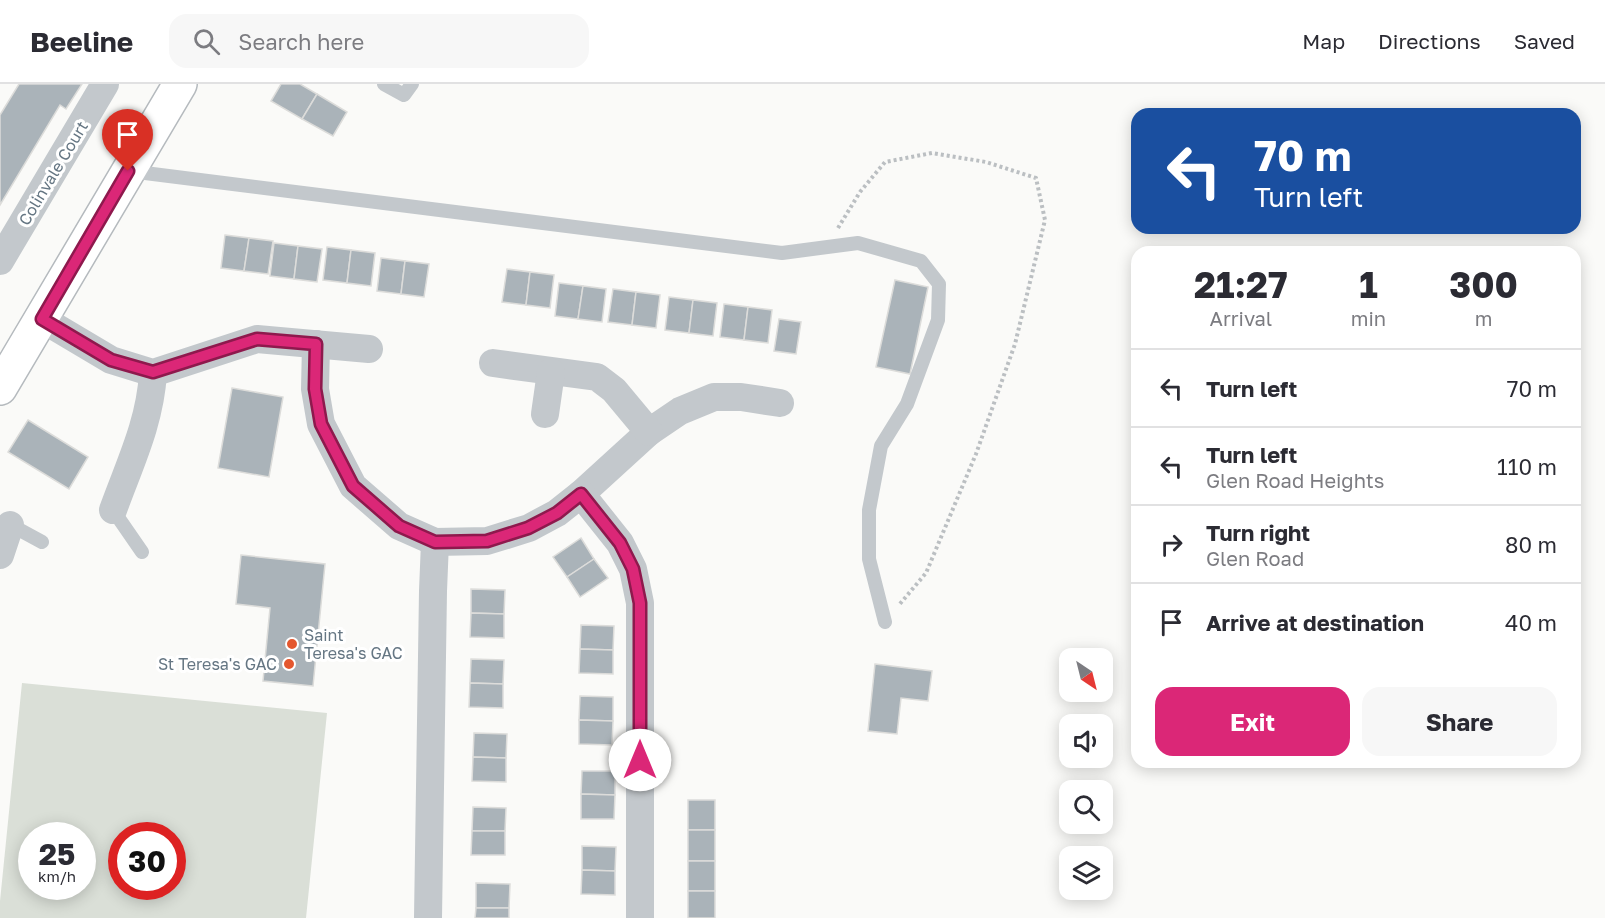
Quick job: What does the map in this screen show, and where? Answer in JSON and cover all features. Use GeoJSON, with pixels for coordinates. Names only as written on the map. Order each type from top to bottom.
{"type":"FeatureCollection","features":[{"type":"Feature","properties":{"kind":"main road"},"geometry":{"type":"LineString","coordinates":[[0,388],[180,84]]}},
{"type":"Feature","properties":{"kind":"street","name":"Colinvale Court"},"geometry":{"type":"LineString","coordinates":[[0,261],[105,84]]}},
{"type":"Feature","properties":{"kind":"street"},"geometry":{"type":"LineString","coordinates":[[42,319],[111,360],[153,372],[257,339],[369,349]]}},
{"type":"Feature","properties":{"kind":"street"},"geometry":{"type":"LineString","coordinates":[[316,344],[315,389],[321,424],[353,486],[399,526],[435,542],[487,541],[528,528],[557,513],[649,432],[680,411],[714,397],[741,397],[780,403]]}},
{"type":"Feature","properties":{"kind":"street"},"geometry":{"type":"LineString","coordinates":[[493,363],[597,377],[614,390],[649,432]]}},
{"type":"Feature","properties":{"kind":"street"},"geometry":{"type":"LineString","coordinates":[[113,510],[142,435],[152,399],[153,372]]}},
{"type":"Feature","properties":{"kind":"street"},"geometry":{"type":"LineString","coordinates":[[545,414],[551,372]]}},
{"type":"Feature","properties":{"kind":"street"},"geometry":{"type":"LineString","coordinates":[[581,494],[620,543],[633,569],[640,603],[640,918]]}},
{"type":"Feature","properties":{"kind":"street"},"geometry":{"type":"LineString","coordinates":[[0,555],[5,522]]}},
{"type":"Feature","properties":{"kind":"street"},"geometry":{"type":"LineString","coordinates":[[428,918],[435,542]]}},
{"type":"Feature","properties":{"kind":"lane"},"geometry":{"type":"LineString","coordinates":[[384,84],[404,95],[411,84]]}},
{"type":"Feature","properties":{"kind":"lane"},"geometry":{"type":"LineString","coordinates":[[128,171],[782,253],[858,243],[921,261],[939,284],[938,320],[907,404],[881,446],[869,510],[869,559],[885,622]]}},
{"type":"Feature","properties":{"kind":"lane"},"geometry":{"type":"LineString","coordinates":[[113,510],[142,552]]}},
{"type":"Feature","properties":{"kind":"lane"},"geometry":{"type":"LineString","coordinates":[[5,522],[42,543]]}},
{"type":"Feature","properties":{"kind":"path"},"geometry":{"type":"LineString","coordinates":[[825,248],[860,192],[885,162],[932,153],[986,162],[1036,178],[1045,220],[1015,344],[976,454],[926,573],[885,622]]}},
{"type":"Feature","properties":{"kind":"shaded area"},"geometry":{"type":"Polygon","coordinates":[[[22,683],[327,713],[306,918],[0,918],[22,683]]]}},
{"type":"Feature","properties":{"kind":"building"},"geometry":{"type":"Polygon","coordinates":[[[19,84],[82,84],[66,109],[60,105],[0,205],[0,115],[19,84]]]}},
{"type":"Feature","properties":{"kind":"building"},"geometry":{"type":"Polygon","coordinates":[[[281,84],[300,84],[317,94],[302,119],[271,101],[281,84]]]}},
{"type":"Feature","properties":{"kind":"building"},"geometry":{"type":"Polygon","coordinates":[[[317,94],[347,112],[333,136],[302,119],[317,94]]]}},
{"type":"Feature","properties":{"kind":"building"},"geometry":{"type":"Polygon","coordinates":[[[225,235],[249,238],[244,271],[221,268],[225,235]]]}},
{"type":"Feature","properties":{"kind":"building"},"geometry":{"type":"Polygon","coordinates":[[[249,238],[273,241],[268,274],[244,271],[249,238]]]}},
{"type":"Feature","properties":{"kind":"building"},"geometry":{"type":"Polygon","coordinates":[[[274,243],[298,246],[294,279],[270,276],[274,243]]]}},
{"type":"Feature","properties":{"kind":"building"},"geometry":{"type":"Polygon","coordinates":[[[298,246],[322,249],[317,282],[294,279],[298,246]]]}},
{"type":"Feature","properties":{"kind":"building"},"geometry":{"type":"Polygon","coordinates":[[[327,247],[351,250],[347,283],[323,280],[327,247]]]}},
{"type":"Feature","properties":{"kind":"building"},"geometry":{"type":"Polygon","coordinates":[[[351,250],[375,253],[371,286],[347,283],[351,250]]]}},
{"type":"Feature","properties":{"kind":"building"},"geometry":{"type":"Polygon","coordinates":[[[381,258],[405,261],[401,294],[377,291],[381,258]]]}},
{"type":"Feature","properties":{"kind":"building"},"geometry":{"type":"Polygon","coordinates":[[[405,261],[429,264],[424,297],[401,294],[405,261]]]}},
{"type":"Feature","properties":{"kind":"building"},"geometry":{"type":"Polygon","coordinates":[[[507,269],[530,272],[526,305],[502,302],[507,269]]]}},
{"type":"Feature","properties":{"kind":"building"},"geometry":{"type":"Polygon","coordinates":[[[530,272],[554,275],[550,308],[526,305],[530,272]]]}},
{"type":"Feature","properties":{"kind":"building"},"geometry":{"type":"Polygon","coordinates":[[[895,280],[928,287],[910,374],[876,367],[895,280]]]}},
{"type":"Feature","properties":{"kind":"building"},"geometry":{"type":"Polygon","coordinates":[[[559,283],[583,286],[578,319],[555,316],[559,283]]]}},
{"type":"Feature","properties":{"kind":"building"},"geometry":{"type":"Polygon","coordinates":[[[583,286],[606,289],[602,322],[578,319],[583,286]]]}},
{"type":"Feature","properties":{"kind":"building"},"geometry":{"type":"Polygon","coordinates":[[[613,289],[636,292],[632,325],[608,322],[613,289]]]}},
{"type":"Feature","properties":{"kind":"building"},"geometry":{"type":"Polygon","coordinates":[[[636,292],[660,295],[656,328],[632,325],[636,292]]]}},
{"type":"Feature","properties":{"kind":"building"},"geometry":{"type":"Polygon","coordinates":[[[669,297],[693,300],[689,333],[665,330],[669,297]]]}},
{"type":"Feature","properties":{"kind":"building"},"geometry":{"type":"Polygon","coordinates":[[[693,300],[717,303],[713,336],[689,333],[693,300]]]}},
{"type":"Feature","properties":{"kind":"building"},"geometry":{"type":"Polygon","coordinates":[[[724,304],[748,307],[744,340],[720,337],[724,304]]]}},
{"type":"Feature","properties":{"kind":"building"},"geometry":{"type":"Polygon","coordinates":[[[748,307],[772,310],[768,343],[744,340],[748,307]]]}},
{"type":"Feature","properties":{"kind":"building"},"geometry":{"type":"Polygon","coordinates":[[[779,319],[801,322],[796,354],[774,351],[779,319]]]}},
{"type":"Feature","properties":{"kind":"building"},"geometry":{"type":"Polygon","coordinates":[[[232,388],[283,397],[269,477],[218,468],[232,388]]]}},
{"type":"Feature","properties":{"kind":"building"},"geometry":{"type":"Polygon","coordinates":[[[28,420],[88,457],[69,489],[8,452],[28,420]]]}},
{"type":"Feature","properties":{"kind":"building"},"geometry":{"type":"Polygon","coordinates":[[[581,538],[594,559],[567,577],[553,557],[581,538]]]}},
{"type":"Feature","properties":{"kind":"building","name":"Saint Teresa's GAC"},"geometry":{"type":"Polygon","coordinates":[[[241,555],[325,564],[313,686],[263,681],[270,608],[236,604],[241,555]]]}},
{"type":"Feature","properties":{"kind":"building"},"geometry":{"type":"Polygon","coordinates":[[[594,559],[608,578],[580,597],[567,577],[594,559]]]}},
{"type":"Feature","properties":{"kind":"building"},"geometry":{"type":"Polygon","coordinates":[[[471,589],[505,590],[504,614],[471,613],[471,589]]]}},
{"type":"Feature","properties":{"kind":"building"},"geometry":{"type":"Polygon","coordinates":[[[471,613],[504,614],[504,638],[470,637],[471,613]]]}},
{"type":"Feature","properties":{"kind":"building"},"geometry":{"type":"Polygon","coordinates":[[[581,625],[614,626],[613,650],[580,649],[581,625]]]}},
{"type":"Feature","properties":{"kind":"building"},"geometry":{"type":"Polygon","coordinates":[[[580,649],[613,650],[613,674],[579,673],[580,649]]]}},
{"type":"Feature","properties":{"kind":"building"},"geometry":{"type":"Polygon","coordinates":[[[471,659],[504,660],[503,684],[470,683],[471,659]]]}},
{"type":"Feature","properties":{"kind":"building"},"geometry":{"type":"Polygon","coordinates":[[[875,664],[932,671],[928,701],[901,698],[897,734],[868,731],[875,664]]]}},
{"type":"Feature","properties":{"kind":"building"},"geometry":{"type":"Polygon","coordinates":[[[470,683],[503,684],[503,708],[469,707],[470,683]]]}},
{"type":"Feature","properties":{"kind":"building"},"geometry":{"type":"Polygon","coordinates":[[[580,696],[613,697],[613,721],[579,720],[580,696]]]}},
{"type":"Feature","properties":{"kind":"building"},"geometry":{"type":"Polygon","coordinates":[[[579,720],[613,721],[612,745],[579,744],[579,720]]]}},
{"type":"Feature","properties":{"kind":"building"},"geometry":{"type":"Polygon","coordinates":[[[474,733],[507,734],[506,758],[473,757],[474,733]]]}},
{"type":"Feature","properties":{"kind":"building"},"geometry":{"type":"Polygon","coordinates":[[[473,757],[506,758],[506,782],[472,781],[473,757]]]}},
{"type":"Feature","properties":{"kind":"building"},"geometry":{"type":"Polygon","coordinates":[[[582,771],[615,771],[615,795],[581,794],[582,771]]]}},
{"type":"Feature","properties":{"kind":"building"},"geometry":{"type":"Polygon","coordinates":[[[581,794],[615,795],[614,819],[581,819],[581,794]]]}},
{"type":"Feature","properties":{"kind":"building"},"geometry":{"type":"Polygon","coordinates":[[[688,800],[715,800],[715,830],[688,830],[688,800]]]}},
{"type":"Feature","properties":{"kind":"building"},"geometry":{"type":"Polygon","coordinates":[[[473,807],[506,808],[505,831],[472,831],[473,807]]]}},
{"type":"Feature","properties":{"kind":"building"},"geometry":{"type":"Polygon","coordinates":[[[688,830],[715,830],[715,861],[688,861],[688,830]]]}},
{"type":"Feature","properties":{"kind":"building"},"geometry":{"type":"Polygon","coordinates":[[[472,831],[505,831],[505,855],[471,855],[472,831]]]}},
{"type":"Feature","properties":{"kind":"building"},"geometry":{"type":"Polygon","coordinates":[[[582,846],[616,847],[615,871],[582,870],[582,846]]]}},
{"type":"Feature","properties":{"kind":"building"},"geometry":{"type":"Polygon","coordinates":[[[688,861],[715,861],[715,891],[688,891],[688,861]]]}},
{"type":"Feature","properties":{"kind":"building"},"geometry":{"type":"Polygon","coordinates":[[[582,870],[615,871],[615,895],[581,894],[582,870]]]}},
{"type":"Feature","properties":{"kind":"building"},"geometry":{"type":"Polygon","coordinates":[[[476,883],[510,884],[509,908],[476,908],[476,883]]]}},
{"type":"Feature","properties":{"kind":"building"},"geometry":{"type":"Polygon","coordinates":[[[688,891],[715,891],[715,918],[688,918],[688,891]]]}},
{"type":"Feature","properties":{"kind":"building"},"geometry":{"type":"Polygon","coordinates":[[[476,908],[509,908],[509,918],[475,918],[476,908]]]}},
{"type":"Feature","properties":{"kind":"place","name":"Saint Teresa's GAC"},"geometry":{"type":"Point","coordinates":[292,644]}},
{"type":"Feature","properties":{"kind":"place","name":"St Teresa's GAC"},"geometry":{"type":"Point","coordinates":[289,664]}},
{"type":"Feature","properties":{"kind":"route"},"geometry":{"type":"LineString","coordinates":[[128,171],[42,319],[111,360],[153,372],[257,339],[316,344],[315,389],[321,424],[353,486],[399,526],[435,542],[487,541],[528,528],[557,513],[581,494],[620,543],[633,569],[640,603],[640,760]]}}]}
